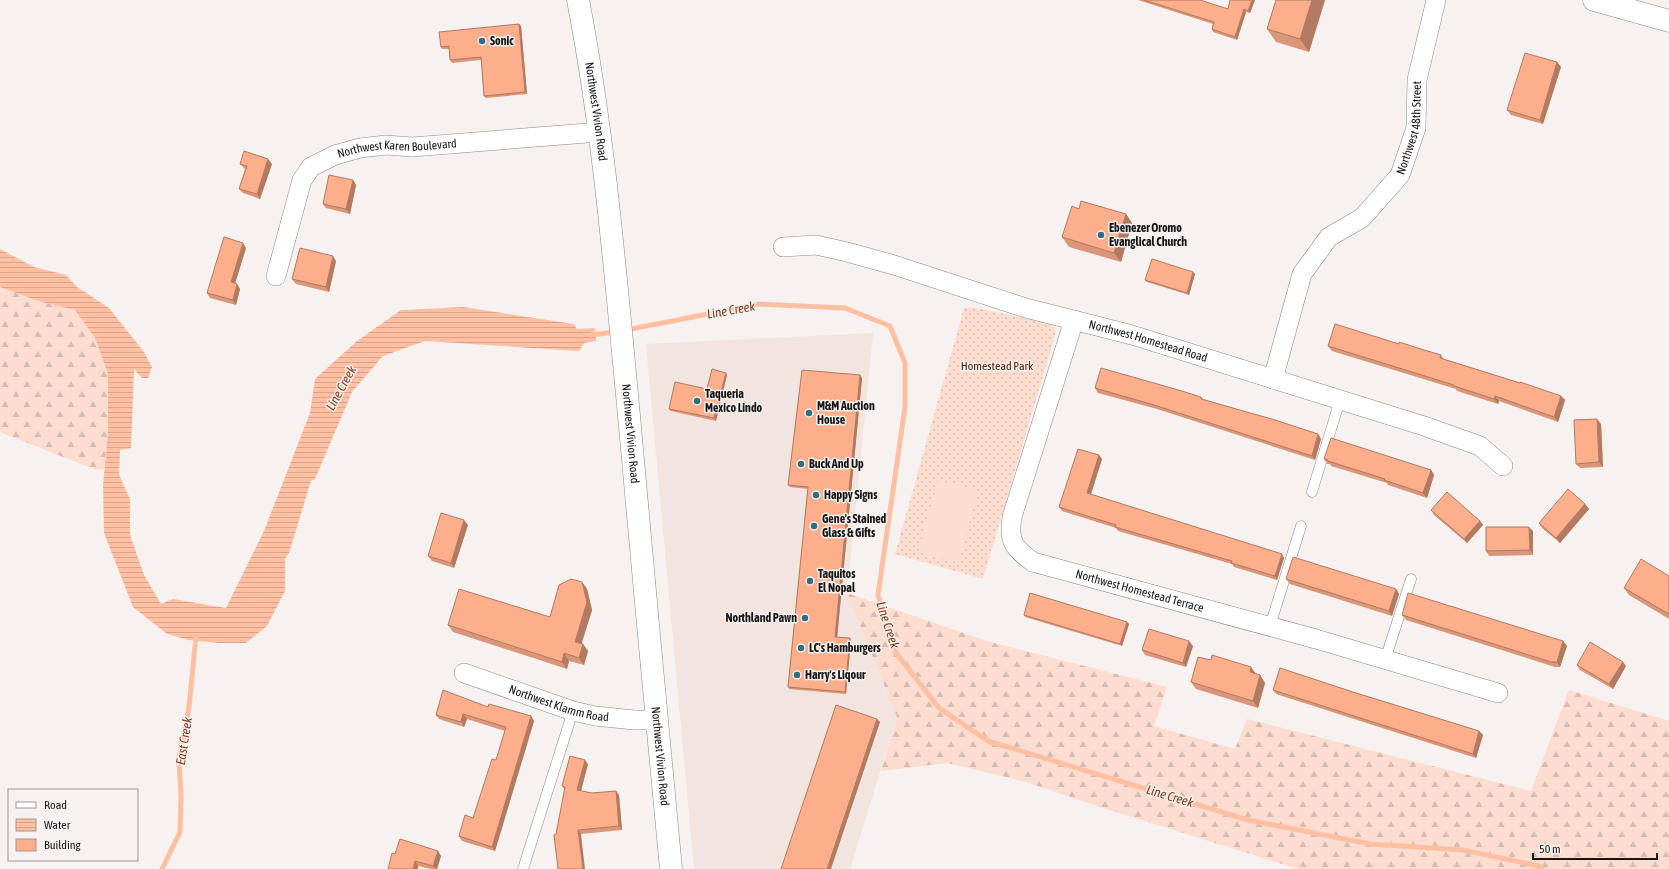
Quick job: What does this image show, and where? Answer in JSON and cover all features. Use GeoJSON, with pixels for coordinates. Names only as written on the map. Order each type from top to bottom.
{"type":"FeatureCollection","features":[{"type":"Feature","properties":{"kind":"main road","name":"Northwest Vivion Road"},"geometry":{"type":"LineString","coordinates":[[578,0],[590,62],[600,132],[615,269],[671,869]]}},
{"type":"Feature","properties":{"kind":"main road"},"geometry":{"type":"LineString","coordinates":[[1594,0],[1669,20]]}},
{"type":"Feature","properties":{"kind":"street","name":"Northwest 48th Street"},"geometry":{"type":"LineString","coordinates":[[1273,379],[1302,274],[1329,237],[1362,218],[1400,175],[1416,128],[1417,80],[1436,0]]}},
{"type":"Feature","properties":{"kind":"street","name":"Northwest Karen Boulevard"},"geometry":{"type":"LineString","coordinates":[[276,276],[302,180],[311,167],[335,155],[360,148],[386,145],[412,147],[600,132]]}},
{"type":"Feature","properties":{"kind":"street","name":"Northwest Homestead Road"},"geometry":{"type":"LineString","coordinates":[[783,247],[816,245],[847,252],[894,265],[1026,308],[1132,335],[1424,426],[1480,446],[1503,466]]}},
{"type":"Feature","properties":{"kind":"street","name":"Northwest Homestead Terrace"},"geometry":{"type":"LineString","coordinates":[[1074,320],[1012,517],[1010,529],[1013,543],[1018,551],[1033,562],[1270,626],[1498,693]]}},
{"type":"Feature","properties":{"kind":"street","name":"Northwest Klamm Road"},"geometry":{"type":"LineString","coordinates":[[464,673],[573,711],[594,716],[634,720],[657,720]]}},
{"type":"Feature","properties":{"kind":"lane"},"geometry":{"type":"LineString","coordinates":[[1312,492],[1340,400]]}},
{"type":"Feature","properties":{"kind":"lane"},"geometry":{"type":"LineString","coordinates":[[1270,626],[1301,526]]}},
{"type":"Feature","properties":{"kind":"lane"},"geometry":{"type":"LineString","coordinates":[[1385,660],[1411,579]]}},
{"type":"Feature","properties":{"kind":"lane"},"geometry":{"type":"LineString","coordinates":[[523,869],[573,711]]}},
{"type":"Feature","properties":{"kind":"shaded area"},"geometry":{"type":"Polygon","coordinates":[[[873,333],[847,593],[897,717],[850,869],[694,869],[646,344],[873,333]]]}},
{"type":"Feature","properties":{"kind":"green space"},"geometry":{"type":"Polygon","coordinates":[[[0,287],[41,302],[75,310],[95,338],[108,374],[108,432],[104,469],[96,470],[0,432],[0,287]]]}},
{"type":"Feature","properties":{"kind":"green space","name":"Homestead Park"},"geometry":{"type":"Polygon","coordinates":[[[964,308],[976,308],[1048,323],[1056,329],[983,579],[895,554],[964,308]]]}},
{"type":"Feature","properties":{"kind":"green space"},"geometry":{"type":"Polygon","coordinates":[[[938,480],[978,491],[959,563],[918,552],[938,480]]]}},
{"type":"Feature","properties":{"kind":"green space"},"geometry":{"type":"Polygon","coordinates":[[[847,593],[990,642],[1167,687],[1154,726],[1235,749],[1247,719],[1531,791],[1569,690],[1669,721],[1669,869],[1298,869],[1103,808],[1026,782],[948,763],[881,771],[897,717],[847,593]]]}},
{"type":"Feature","properties":{"kind":"water"},"geometry":{"type":"Polygon","coordinates":[[[0,249],[34,267],[66,275],[77,287],[109,308],[144,352],[152,367],[148,378],[142,378],[134,369],[131,448],[120,450],[119,475],[130,499],[130,535],[144,575],[161,604],[173,599],[226,608],[264,531],[310,413],[315,379],[357,341],[401,310],[463,307],[574,324],[577,329],[595,328],[596,341],[584,343],[579,351],[425,341],[383,356],[352,392],[315,479],[311,481],[289,553],[285,559],[285,591],[267,626],[246,643],[219,643],[189,640],[167,634],[133,607],[104,533],[103,486],[108,432],[108,374],[95,338],[75,310],[41,302],[0,287],[0,249]]]}},
{"type":"Feature","properties":{"kind":"building"},"geometry":{"type":"Polygon","coordinates":[[[1144,0],[1200,0],[1228,9],[1230,0],[1252,0],[1248,11],[1244,9],[1235,37],[1212,29],[1214,22],[1144,0]]]}},
{"type":"Feature","properties":{"kind":"building"},"geometry":{"type":"Polygon","coordinates":[[[1276,0],[1312,0],[1300,39],[1267,29],[1276,0]]]}},
{"type":"Feature","properties":{"kind":"building","name":"Sonic"},"geometry":{"type":"Polygon","coordinates":[[[519,24],[525,92],[484,96],[481,57],[450,60],[449,46],[441,47],[439,32],[519,24]]]}},
{"type":"Feature","properties":{"kind":"building"},"geometry":{"type":"Polygon","coordinates":[[[1525,53],[1557,62],[1540,120],[1507,110],[1525,53]]]}},
{"type":"Feature","properties":{"kind":"building"},"geometry":{"type":"Polygon","coordinates":[[[244,151],[268,159],[257,194],[239,189],[247,166],[240,164],[244,151]]]}},
{"type":"Feature","properties":{"kind":"building"},"geometry":{"type":"Polygon","coordinates":[[[329,175],[353,180],[346,209],[323,204],[329,175]]]}},
{"type":"Feature","properties":{"kind":"building","name":"Ebenezer Oromo Evanglical Church"},"geometry":{"type":"Polygon","coordinates":[[[1081,201],[1126,214],[1114,253],[1062,237],[1072,206],[1079,209],[1081,201]]]}},
{"type":"Feature","properties":{"kind":"building"},"geometry":{"type":"Polygon","coordinates":[[[224,237],[243,243],[231,282],[237,284],[233,300],[207,293],[224,237]]]}},
{"type":"Feature","properties":{"kind":"building"},"geometry":{"type":"Polygon","coordinates":[[[300,248],[333,256],[326,287],[292,279],[300,248]]]}},
{"type":"Feature","properties":{"kind":"building"},"geometry":{"type":"Polygon","coordinates":[[[1152,259],[1193,272],[1187,293],[1145,280],[1152,259]]]}},
{"type":"Feature","properties":{"kind":"building"},"geometry":{"type":"Polygon","coordinates":[[[1335,324],[1399,344],[1399,342],[1441,355],[1440,358],[1561,396],[1554,417],[1495,396],[1494,399],[1328,346],[1335,324]]]}},
{"type":"Feature","properties":{"kind":"building"},"geometry":{"type":"Polygon","coordinates":[[[1101,368],[1175,389],[1201,397],[1201,399],[1318,434],[1312,456],[1154,405],[1095,388],[1101,368]]]}},
{"type":"Feature","properties":{"kind":"building","name":"Taqueria Mexico Lindo"},"geometry":{"type":"Polygon","coordinates":[[[712,369],[726,373],[714,418],[669,409],[675,382],[707,389],[712,369]]]}},
{"type":"Feature","properties":{"kind":"building"},"geometry":{"type":"Polygon","coordinates":[[[802,370],[860,375],[835,637],[850,638],[845,692],[788,687],[808,487],[788,485],[802,370]]]}},
{"type":"Feature","properties":{"kind":"building"},"geometry":{"type":"Polygon","coordinates":[[[1597,419],[1599,462],[1576,464],[1574,420],[1597,419]]]}},
{"type":"Feature","properties":{"kind":"building"},"geometry":{"type":"Polygon","coordinates":[[[1331,438],[1431,470],[1423,493],[1324,459],[1331,438]]]}},
{"type":"Feature","properties":{"kind":"building"},"geometry":{"type":"Polygon","coordinates":[[[1078,449],[1099,455],[1087,493],[1282,554],[1275,576],[1231,563],[1232,561],[1115,527],[1116,525],[1059,507],[1078,449]]]}},
{"type":"Feature","properties":{"kind":"building"},"geometry":{"type":"Polygon","coordinates":[[[1568,489],[1585,504],[1556,538],[1539,523],[1568,489]]]}},
{"type":"Feature","properties":{"kind":"building"},"geometry":{"type":"Polygon","coordinates":[[[1447,492],[1480,521],[1464,539],[1431,510],[1447,492]]]}},
{"type":"Feature","properties":{"kind":"building"},"geometry":{"type":"Polygon","coordinates":[[[441,513],[464,520],[451,563],[428,556],[441,513]]]}},
{"type":"Feature","properties":{"kind":"building"},"geometry":{"type":"Polygon","coordinates":[[[1486,527],[1529,527],[1530,550],[1486,551],[1486,527]]]}},
{"type":"Feature","properties":{"kind":"building"},"geometry":{"type":"Polygon","coordinates":[[[1293,557],[1396,589],[1389,611],[1286,579],[1293,557]]]}},
{"type":"Feature","properties":{"kind":"building"},"geometry":{"type":"Polygon","coordinates":[[[1641,559],[1669,576],[1669,614],[1624,588],[1641,559]]]}},
{"type":"Feature","properties":{"kind":"building"},"geometry":{"type":"Polygon","coordinates":[[[571,579],[582,582],[587,602],[575,642],[583,644],[579,658],[564,653],[562,662],[448,625],[459,589],[550,617],[559,585],[571,579]]]}},
{"type":"Feature","properties":{"kind":"building"},"geometry":{"type":"Polygon","coordinates":[[[1030,593],[1127,622],[1120,644],[1024,615],[1030,593]]]}},
{"type":"Feature","properties":{"kind":"building"},"geometry":{"type":"Polygon","coordinates":[[[1408,593],[1563,641],[1557,662],[1551,662],[1402,615],[1408,593]]]}},
{"type":"Feature","properties":{"kind":"building"},"geometry":{"type":"Polygon","coordinates":[[[1149,629],[1189,641],[1183,663],[1142,650],[1149,629]]]}},
{"type":"Feature","properties":{"kind":"building"},"geometry":{"type":"Polygon","coordinates":[[[1590,642],[1623,662],[1609,684],[1577,665],[1590,642]]]}},
{"type":"Feature","properties":{"kind":"building"},"geometry":{"type":"Polygon","coordinates":[[[1212,655],[1251,667],[1250,672],[1260,675],[1253,701],[1191,682],[1198,657],[1211,660],[1212,655]]]}},
{"type":"Feature","properties":{"kind":"building"},"geometry":{"type":"Polygon","coordinates":[[[1280,668],[1479,731],[1473,754],[1273,690],[1280,668]]]}},
{"type":"Feature","properties":{"kind":"building"},"geometry":{"type":"Polygon","coordinates":[[[443,690],[488,707],[489,704],[531,716],[492,847],[459,836],[465,815],[473,818],[492,759],[496,760],[506,727],[463,714],[461,722],[436,715],[443,690]]]}},
{"type":"Feature","properties":{"kind":"building"},"geometry":{"type":"Polygon","coordinates":[[[836,705],[877,719],[827,869],[781,869],[836,705]]]}},
{"type":"Feature","properties":{"kind":"building"},"geometry":{"type":"Polygon","coordinates":[[[570,756],[585,760],[577,790],[592,793],[616,791],[619,826],[578,830],[583,869],[558,869],[554,835],[556,834],[565,787],[562,786],[570,756]]]}},
{"type":"Feature","properties":{"kind":"building"},"geometry":{"type":"Polygon","coordinates":[[[400,839],[438,851],[433,866],[415,861],[413,869],[388,869],[392,853],[395,854],[400,839]]]}},
{"type":"Feature","properties":{"kind":"waterway","name":"Line Creek"},"geometry":{"type":"LineString","coordinates":[[626,330],[759,304],[845,308],[890,326],[905,363],[905,407],[878,595],[896,653],[939,708],[988,741],[1248,820],[1370,844],[1463,850],[1539,866],[1542,869]]}},
{"type":"Feature","properties":{"kind":"waterway","name":"Line Creek"},"geometry":{"type":"LineString","coordinates":[[590,335],[616,332]]}},
{"type":"Feature","properties":{"kind":"waterway","name":"East Creek"},"geometry":{"type":"LineString","coordinates":[[162,869],[180,832],[181,797],[179,759],[189,707],[196,636]]}},
{"type":"Feature","properties":{"kind":"place","name":"Sonic"},"geometry":{"type":"Point","coordinates":[482,41]}},
{"type":"Feature","properties":{"kind":"place","name":"Ebenezer Oromo Evanglical Church"},"geometry":{"type":"Point","coordinates":[1101,235]}},
{"type":"Feature","properties":{"kind":"place","name":"Taqueria Mexico Lindo"},"geometry":{"type":"Point","coordinates":[697,401]}},
{"type":"Feature","properties":{"kind":"place","name":"M&M Auction House"},"geometry":{"type":"Point","coordinates":[809,413]}},
{"type":"Feature","properties":{"kind":"place","name":"Buck And Up"},"geometry":{"type":"Point","coordinates":[801,464]}},
{"type":"Feature","properties":{"kind":"place","name":"Happy Signs"},"geometry":{"type":"Point","coordinates":[816,495]}},
{"type":"Feature","properties":{"kind":"place","name":"Gene's Stained Glass & Gifts"},"geometry":{"type":"Point","coordinates":[814,526]}},
{"type":"Feature","properties":{"kind":"place","name":"Taquitos El Nopal"},"geometry":{"type":"Point","coordinates":[810,581]}},
{"type":"Feature","properties":{"kind":"place","name":"Northland Pawn"},"geometry":{"type":"Point","coordinates":[805,618]}},
{"type":"Feature","properties":{"kind":"place","name":"LC's Hamburgers"},"geometry":{"type":"Point","coordinates":[801,648]}},
{"type":"Feature","properties":{"kind":"place","name":"Harry's Liqour"},"geometry":{"type":"Point","coordinates":[797,675]}}]}
